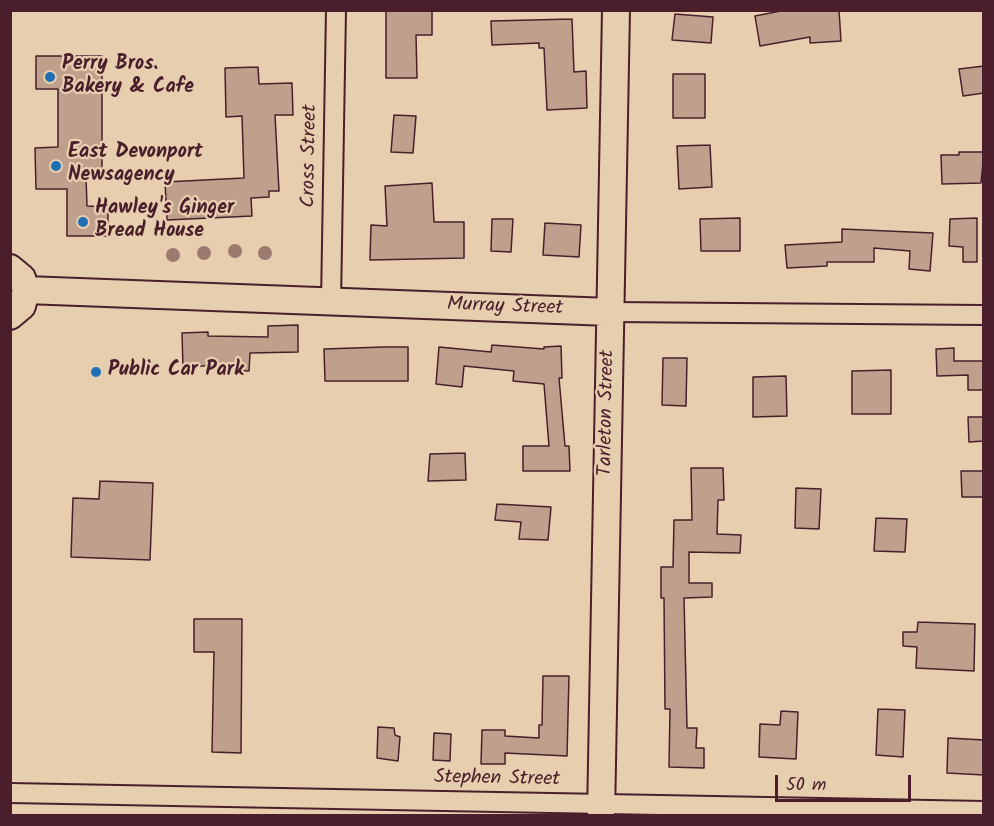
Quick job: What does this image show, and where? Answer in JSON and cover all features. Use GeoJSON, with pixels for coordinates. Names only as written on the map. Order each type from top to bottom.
{"type":"FeatureCollection","features":[{"type":"Feature","properties":{"kind":"main road","name":"Tarleton Street"},"geometry":{"type":"LineString","coordinates":[[601,810],[616,10]]}},
{"type":"Feature","properties":{"kind":"main road"},"geometry":{"type":"LineString","coordinates":[[10,268],[22,278],[26,290],[22,306],[11,316]]}},
{"type":"Feature","properties":{"kind":"main road","name":"Murray Street"},"geometry":{"type":"LineString","coordinates":[[26,290],[610,312]]}},
{"type":"Feature","properties":{"kind":"street","name":"Cross Street"},"geometry":{"type":"LineString","coordinates":[[331,302],[336,10]]}},
{"type":"Feature","properties":{"kind":"street","name":"Murray Street"},"geometry":{"type":"LineString","coordinates":[[610,312],[984,315]]}},
{"type":"Feature","properties":{"kind":"street","name":"Stephen Street"},"geometry":{"type":"LineString","coordinates":[[10,794],[601,810],[984,811]]}},
{"type":"Feature","properties":{"kind":"building"},"geometry":{"type":"Polygon","coordinates":[[[386,10],[432,10],[432,35],[416,35],[417,78],[386,78],[386,10]]]}},
{"type":"Feature","properties":{"kind":"building"},"geometry":{"type":"Polygon","coordinates":[[[786,10],[839,10],[841,41],[810,43],[810,37],[760,46],[755,16],[786,10]]]}},
{"type":"Feature","properties":{"kind":"building"},"geometry":{"type":"Polygon","coordinates":[[[675,14],[713,17],[711,43],[672,40],[675,14]]]}},
{"type":"Feature","properties":{"kind":"building"},"geometry":{"type":"Polygon","coordinates":[[[572,19],[574,72],[586,71],[587,108],[547,110],[544,48],[539,48],[539,43],[492,45],[491,21],[572,19]]]}},
{"type":"Feature","properties":{"kind":"building"},"geometry":{"type":"Polygon","coordinates":[[[36,56],[102,56],[102,175],[86,176],[87,206],[108,207],[108,236],[67,236],[67,189],[36,189],[35,148],[58,147],[58,89],[36,89],[36,56]]]}},
{"type":"Feature","properties":{"kind":"building"},"geometry":{"type":"Polygon","coordinates":[[[984,66],[984,93],[963,96],[959,69],[984,66]]]}},
{"type":"Feature","properties":{"kind":"building"},"geometry":{"type":"Polygon","coordinates":[[[258,67],[259,84],[292,83],[293,115],[275,115],[279,191],[269,191],[269,197],[251,198],[252,216],[167,220],[165,182],[244,178],[242,116],[226,117],[225,68],[258,67]]]}},
{"type":"Feature","properties":{"kind":"building"},"geometry":{"type":"Polygon","coordinates":[[[673,74],[705,74],[705,118],[673,118],[673,74]]]}},
{"type":"Feature","properties":{"kind":"building"},"geometry":{"type":"Polygon","coordinates":[[[394,115],[416,116],[413,153],[391,152],[394,115]]]}},
{"type":"Feature","properties":{"kind":"building"},"geometry":{"type":"Polygon","coordinates":[[[710,145],[712,187],[679,189],[677,146],[710,145]]]}},
{"type":"Feature","properties":{"kind":"building"},"geometry":{"type":"Polygon","coordinates":[[[959,152],[984,152],[981,183],[942,184],[941,155],[959,155],[959,152]]]}},
{"type":"Feature","properties":{"kind":"building"},"geometry":{"type":"Polygon","coordinates":[[[432,183],[434,222],[464,222],[464,258],[370,260],[371,225],[387,226],[385,186],[432,183]]]}},
{"type":"Feature","properties":{"kind":"building"},"geometry":{"type":"Polygon","coordinates":[[[740,218],[740,251],[701,251],[700,219],[740,218]]]}},
{"type":"Feature","properties":{"kind":"building"},"geometry":{"type":"Polygon","coordinates":[[[977,218],[977,262],[963,262],[963,247],[949,246],[950,219],[977,218]]]}},
{"type":"Feature","properties":{"kind":"building"},"geometry":{"type":"Polygon","coordinates":[[[492,219],[513,219],[511,252],[491,251],[492,219]]]}},
{"type":"Feature","properties":{"kind":"building"},"geometry":{"type":"Polygon","coordinates":[[[545,223],[581,225],[579,257],[543,255],[545,223]]]}},
{"type":"Feature","properties":{"kind":"building"},"geometry":{"type":"Polygon","coordinates":[[[842,229],[933,233],[930,271],[909,269],[910,251],[874,248],[874,262],[827,262],[827,266],[787,268],[785,245],[842,242],[842,229]]]}},
{"type":"Feature","properties":{"kind":"building"},"geometry":{"type":"Polygon","coordinates":[[[298,325],[298,352],[250,353],[249,371],[222,370],[222,365],[183,367],[182,333],[208,332],[208,336],[268,337],[268,326],[298,325]]]}},
{"type":"Feature","properties":{"kind":"building"},"geometry":{"type":"Polygon","coordinates":[[[492,345],[544,349],[544,347],[561,346],[562,378],[559,378],[565,446],[569,446],[570,471],[523,471],[523,446],[549,446],[544,384],[513,381],[514,371],[464,366],[462,387],[436,384],[439,347],[491,352],[492,345]]]}},
{"type":"Feature","properties":{"kind":"building"},"geometry":{"type":"Polygon","coordinates":[[[408,347],[408,381],[325,381],[324,349],[408,347]]]}},
{"type":"Feature","properties":{"kind":"building"},"geometry":{"type":"Polygon","coordinates":[[[954,348],[954,361],[984,361],[984,390],[968,390],[968,375],[937,376],[936,349],[954,348]]]}},
{"type":"Feature","properties":{"kind":"building"},"geometry":{"type":"Polygon","coordinates":[[[663,358],[687,358],[686,406],[662,405],[663,358]]]}},
{"type":"Feature","properties":{"kind":"building"},"geometry":{"type":"Polygon","coordinates":[[[891,370],[891,414],[852,414],[852,371],[891,370]]]}},
{"type":"Feature","properties":{"kind":"building"},"geometry":{"type":"Polygon","coordinates":[[[786,376],[787,416],[753,417],[753,377],[786,376]]]}},
{"type":"Feature","properties":{"kind":"building"},"geometry":{"type":"Polygon","coordinates":[[[968,417],[984,417],[984,441],[969,442],[968,417]]]}},
{"type":"Feature","properties":{"kind":"building"},"geometry":{"type":"Polygon","coordinates":[[[465,453],[466,480],[428,481],[430,454],[465,453]]]}},
{"type":"Feature","properties":{"kind":"building"},"geometry":{"type":"Polygon","coordinates":[[[691,468],[723,468],[724,500],[718,500],[717,534],[741,535],[740,553],[689,552],[689,583],[712,583],[712,597],[684,598],[687,728],[697,728],[696,748],[704,748],[704,768],[669,767],[670,709],[665,709],[664,598],[661,598],[661,567],[673,567],[674,520],[692,520],[691,468]]]}},
{"type":"Feature","properties":{"kind":"building"},"geometry":{"type":"Polygon","coordinates":[[[961,471],[984,471],[984,497],[962,497],[961,471]]]}},
{"type":"Feature","properties":{"kind":"building"},"geometry":{"type":"Polygon","coordinates":[[[100,481],[153,483],[150,560],[71,557],[73,498],[99,499],[100,481]]]}},
{"type":"Feature","properties":{"kind":"building"},"geometry":{"type":"Polygon","coordinates":[[[796,488],[821,489],[819,529],[795,528],[796,488]]]}},
{"type":"Feature","properties":{"kind":"building"},"geometry":{"type":"Polygon","coordinates":[[[497,504],[551,507],[548,540],[519,539],[521,522],[495,520],[497,504]]]}},
{"type":"Feature","properties":{"kind":"building"},"geometry":{"type":"Polygon","coordinates":[[[876,518],[907,519],[905,552],[874,551],[876,518]]]}},
{"type":"Feature","properties":{"kind":"building"},"geometry":{"type":"Polygon","coordinates":[[[194,619],[242,619],[241,753],[212,752],[214,652],[194,652],[194,619]]]}},
{"type":"Feature","properties":{"kind":"building"},"geometry":{"type":"Polygon","coordinates":[[[918,622],[975,624],[974,671],[916,668],[917,647],[903,646],[903,632],[917,632],[918,622]]]}},
{"type":"Feature","properties":{"kind":"building"},"geometry":{"type":"Polygon","coordinates":[[[543,676],[569,676],[567,756],[505,753],[505,764],[481,764],[482,730],[505,730],[505,736],[539,738],[539,725],[542,725],[543,676]]]}},
{"type":"Feature","properties":{"kind":"building"},"geometry":{"type":"Polygon","coordinates":[[[878,709],[905,710],[903,757],[876,755],[878,709]]]}},
{"type":"Feature","properties":{"kind":"building"},"geometry":{"type":"Polygon","coordinates":[[[781,711],[798,712],[796,759],[759,757],[760,724],[780,725],[781,711]]]}},
{"type":"Feature","properties":{"kind":"building"},"geometry":{"type":"Polygon","coordinates":[[[378,727],[394,728],[395,735],[400,737],[398,761],[377,758],[378,727]]]}},
{"type":"Feature","properties":{"kind":"building"},"geometry":{"type":"Polygon","coordinates":[[[434,733],[451,734],[450,761],[433,760],[434,733]]]}},
{"type":"Feature","properties":{"kind":"building"},"geometry":{"type":"Polygon","coordinates":[[[948,738],[984,740],[984,775],[947,773],[948,738]]]}},
{"type":"Feature","properties":{"kind":"place","name":"Perry Bros. Bakery & Cafe"},"geometry":{"type":"Point","coordinates":[50,77]}},
{"type":"Feature","properties":{"kind":"place","name":"East Devonport Newsagency"},"geometry":{"type":"Point","coordinates":[56,166]}},
{"type":"Feature","properties":{"kind":"place","name":"Hawley's Ginger Bread House"},"geometry":{"type":"Point","coordinates":[83,222]}},
{"type":"Feature","properties":{"kind":"place","name":"Public Car Park"},"geometry":{"type":"Point","coordinates":[96,372]}}]}
